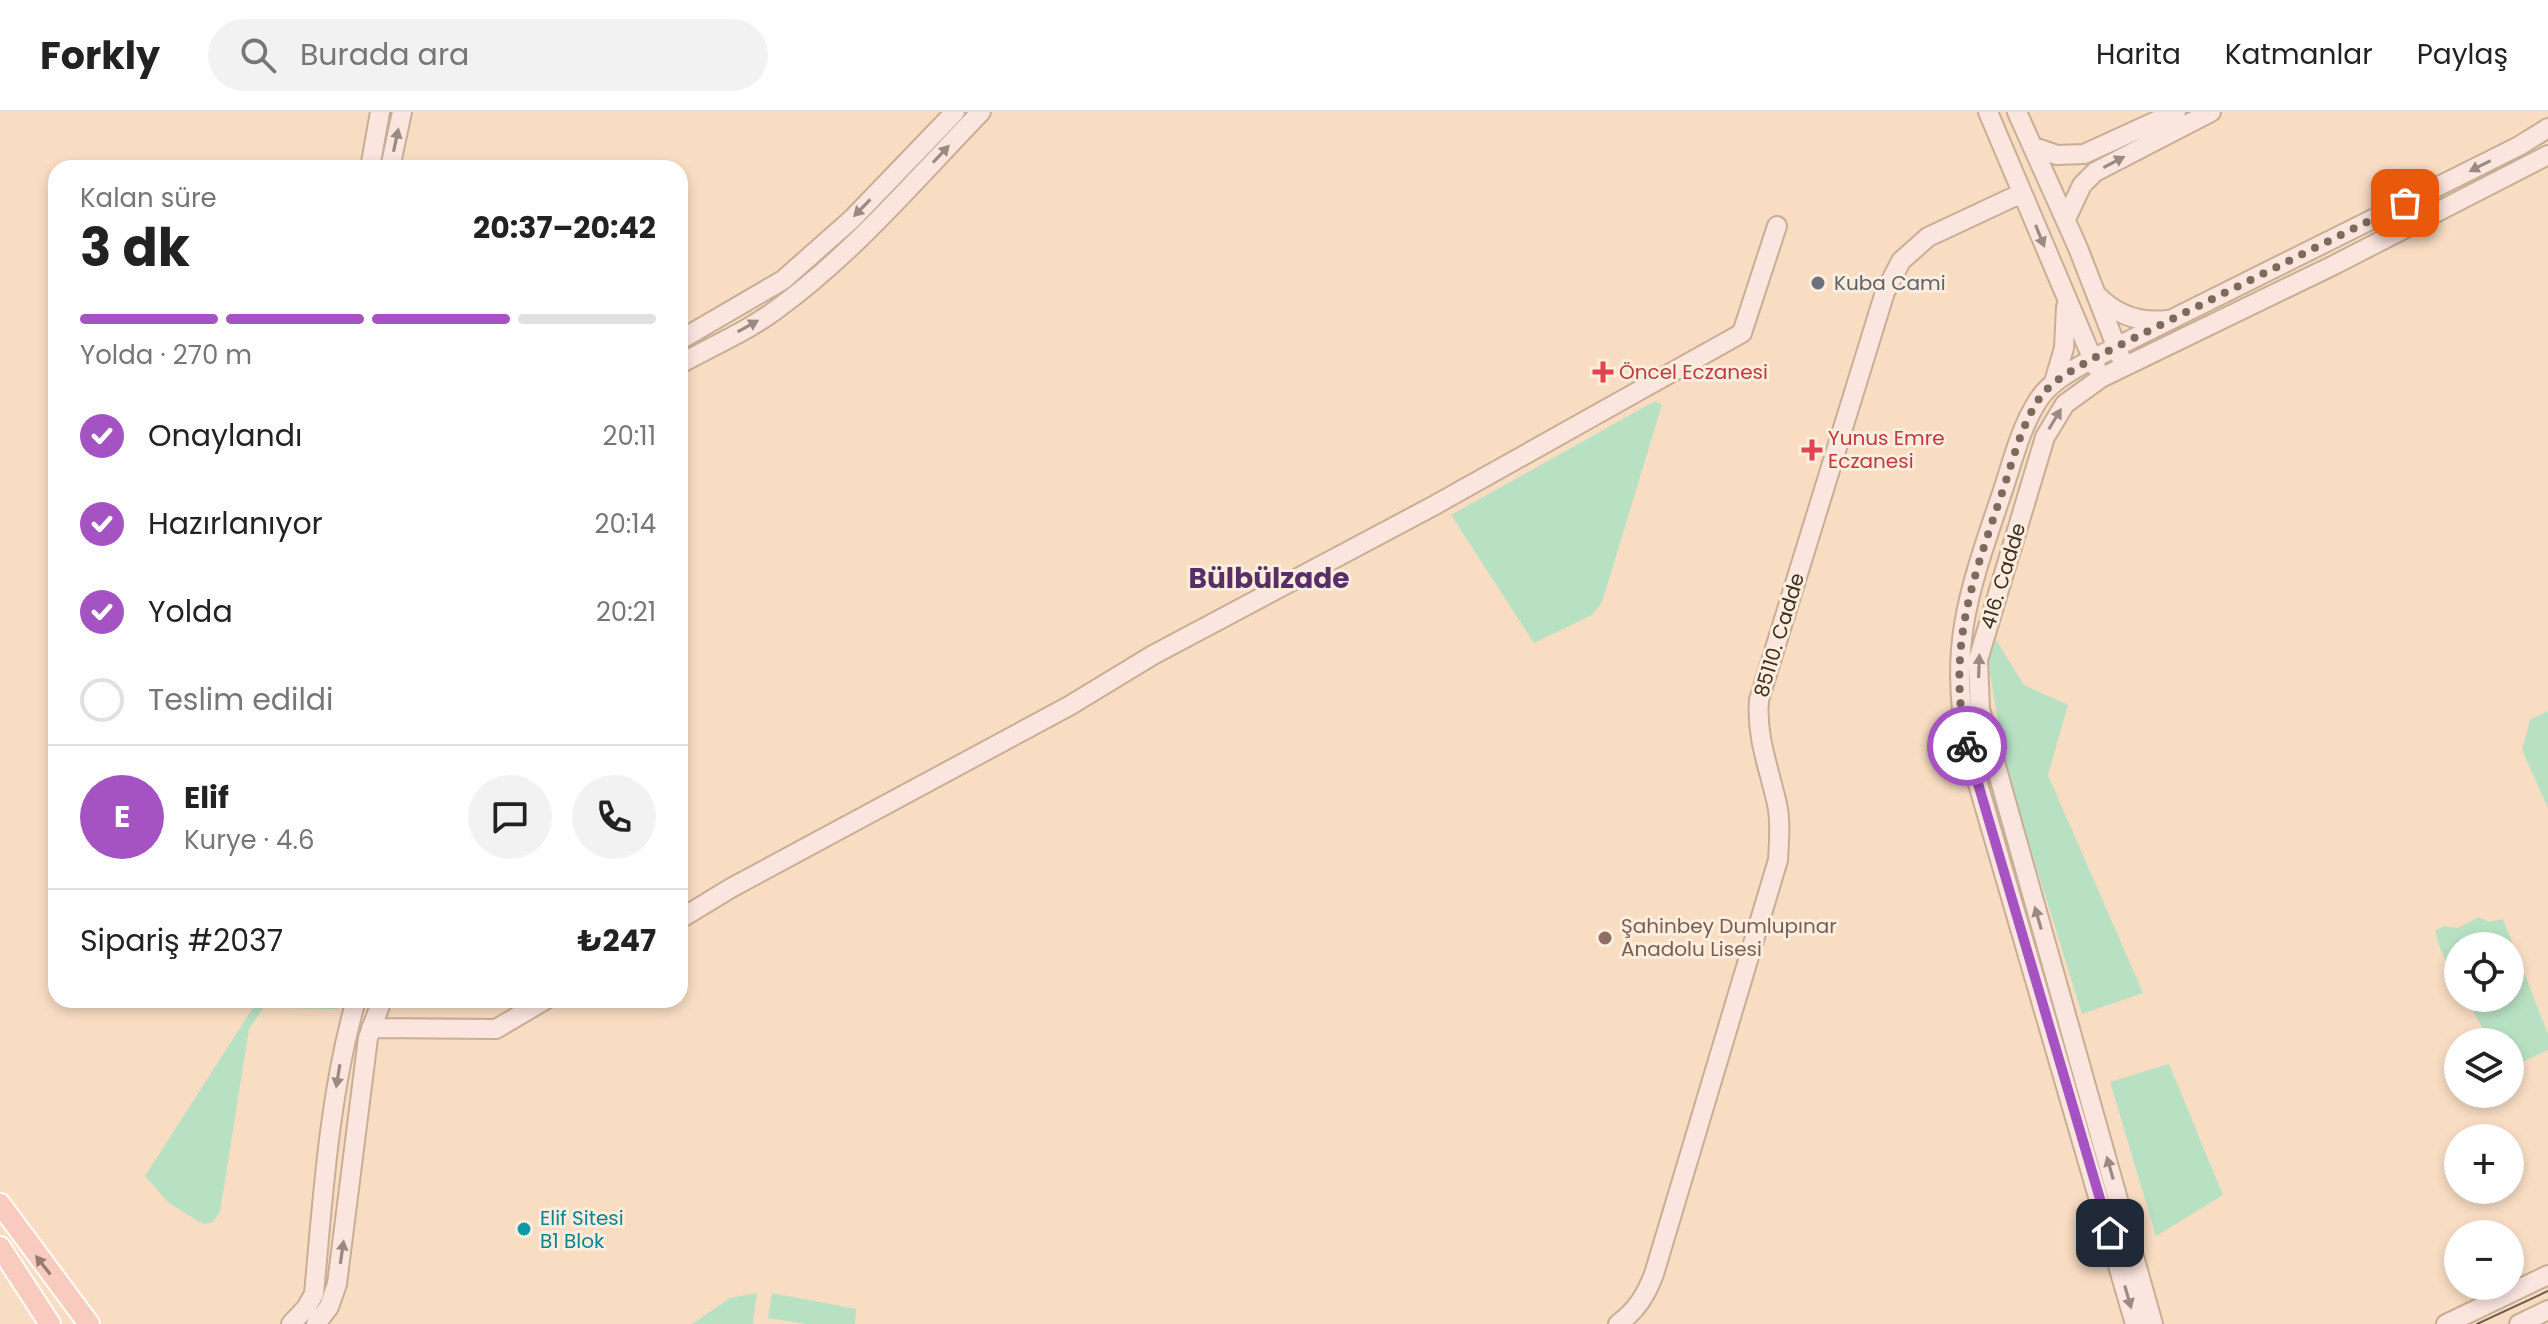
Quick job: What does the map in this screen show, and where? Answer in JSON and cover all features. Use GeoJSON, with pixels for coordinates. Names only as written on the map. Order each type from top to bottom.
{"type":"FeatureCollection","features":[{"type":"Feature","properties":{"kind":"main road"},"geometry":{"type":"LineString","coordinates":[[371,160],[380,112]]}},
{"type":"Feature","properties":{"kind":"main road"},"geometry":{"type":"LineString","coordinates":[[392,160],[402,112]]}},
{"type":"Feature","properties":{"kind":"main road"},"geometry":{"type":"LineString","coordinates":[[688,335],[783,280],[852,219],[955,112]]}},
{"type":"Feature","properties":{"kind":"main road"},"geometry":{"type":"LineString","coordinates":[[688,359],[775,310],[841,256],[981,112]]}},
{"type":"Feature","properties":{"kind":"main road"},"geometry":{"type":"LineString","coordinates":[[1988,112],[2101,378]]}},
{"type":"Feature","properties":{"kind":"main road"},"geometry":{"type":"LineString","coordinates":[[2017,112],[2066,219],[2125,366]]}},
{"type":"Feature","properties":{"kind":"main road"},"geometry":{"type":"LineString","coordinates":[[2034,147],[2066,157],[2096,149],[2176,112]]}},
{"type":"Feature","properties":{"kind":"main road"},"geometry":{"type":"LineString","coordinates":[[2066,219],[2082,185],[2108,164],[2211,112]]}},
{"type":"Feature","properties":{"kind":"main road"},"geometry":{"type":"LineString","coordinates":[[2135,1324],[1969,753],[1959,704],[1960,642],[1971,588],[2022,434],[2037,401],[2054,382],[2092,359],[2519,146],[2548,128]]}},
{"type":"Feature","properties":{"kind":"main road","name":"416. Cadde"},"geometry":{"type":"LineString","coordinates":[[2153,1324],[1980,709],[1978,660],[2045,437],[2065,404],[2101,378],[2332,266],[2548,155]]}},
{"type":"Feature","properties":{"kind":"main road"},"geometry":{"type":"LineString","coordinates":[[2066,157],[2067,173],[2082,185]]}},
{"type":"Feature","properties":{"kind":"main road","name":"85110. Cadde"},"geometry":{"type":"LineString","coordinates":[[1618,1324],[1645,1298],[1654,1274],[1778,860],[1780,831],[1777,804],[1759,738],[1759,700],[1885,292],[1901,261],[1928,237],[2022,193]]}},
{"type":"Feature","properties":{"kind":"main road"},"geometry":{"type":"LineString","coordinates":[[688,914],[1069,706],[1153,655],[1447,499],[1742,333],[1777,226]]}},
{"type":"Feature","properties":{"kind":"main road"},"geometry":{"type":"LineString","coordinates":[[2095,293],[2111,308],[2131,317],[2155,321],[2178,317]]}},
{"type":"Feature","properties":{"kind":"main road"},"geometry":{"type":"LineString","coordinates":[[2054,382],[2064,348],[2066,300]]}},
{"type":"Feature","properties":{"kind":"main road"},"geometry":{"type":"LineString","coordinates":[[291,1324],[314,1294],[334,1102],[342,1049],[354,1008]]}},
{"type":"Feature","properties":{"kind":"main road"},"geometry":{"type":"LineString","coordinates":[[316,1324],[329,1307],[337,1284],[371,1028],[379,1008]]}},
{"type":"Feature","properties":{"kind":"main road"},"geometry":{"type":"LineString","coordinates":[[371,1028],[496,1029],[531,1008]]}},
{"type":"Feature","properties":{"kind":"main road"},"geometry":{"type":"LineString","coordinates":[[0,1204],[89,1324]]}},
{"type":"Feature","properties":{"kind":"main road"},"geometry":{"type":"LineString","coordinates":[[0,1247],[50,1324]]}},
{"type":"Feature","properties":{"kind":"main road"},"geometry":{"type":"LineString","coordinates":[[2446,1324],[2548,1275]]}},
{"type":"Feature","properties":{"kind":"main road"},"geometry":{"type":"LineString","coordinates":[[2519,1324],[2548,1310]]}},
{"type":"Feature","properties":{"kind":"green space"},"geometry":{"type":"Polygon","coordinates":[[[1655,401],[1662,405],[1602,602],[1592,615],[1534,643],[1451,515],[1655,401]]]}},
{"type":"Feature","properties":{"kind":"green space"},"geometry":{"type":"Polygon","coordinates":[[[1996,640],[2024,685],[2068,705],[2048,775],[2143,993],[2082,1014],[2007,773],[1988,662],[1996,640]]]}},
{"type":"Feature","properties":{"kind":"green space"},"geometry":{"type":"Polygon","coordinates":[[[2548,711],[2548,808],[2522,750],[2530,720],[2548,711]]]}},
{"type":"Feature","properties":{"kind":"green space"},"geometry":{"type":"Polygon","coordinates":[[[2479,917],[2489,922],[2503,919],[2508,932],[2444,932],[2444,957],[2435,931],[2444,926],[2458,928],[2479,917]]]}},
{"type":"Feature","properties":{"kind":"green space"},"geometry":{"type":"Polygon","coordinates":[[[2524,973],[2548,1034],[2548,1050],[2524,1061],[2524,1028],[2482,1028],[2474,1012],[2524,1012],[2524,973]]]}},
{"type":"Feature","properties":{"kind":"green space"},"geometry":{"type":"Polygon","coordinates":[[[253,1008],[263,1008],[249,1029],[220,1212],[213,1222],[203,1224],[169,1203],[145,1176],[253,1008]]]}},
{"type":"Feature","properties":{"kind":"green space"},"geometry":{"type":"Polygon","coordinates":[[[2169,1064],[2223,1195],[2156,1236],[2110,1082],[2169,1064]]]}},
{"type":"Feature","properties":{"kind":"green space"},"geometry":{"type":"Polygon","coordinates":[[[757,1293],[753,1324],[692,1324],[730,1298],[757,1293]]]}},
{"type":"Feature","properties":{"kind":"green space"},"geometry":{"type":"Polygon","coordinates":[[[772,1293],[856,1309],[855,1324],[807,1324],[768,1318],[772,1293]]]}},
{"type":"Feature","properties":{"kind":"tram line"},"geometry":{"type":"LineString","coordinates":[[2477,1324],[2548,1291]]}},
{"type":"Feature","properties":{"kind":"way so far"},"geometry":{"type":"LineString","coordinates":[[1967,746],[1958,685],[1964,614],[2022,434],[2037,401],[2054,382],[2092,359],[2405,203]]}},
{"type":"Feature","properties":{"kind":"place","name":"Kuba Cami"},"geometry":{"type":"Point","coordinates":[1818,283]}},
{"type":"Feature","properties":{"kind":"place","name":"Öncel Eczanesi"},"geometry":{"type":"Point","coordinates":[1603,372]}},
{"type":"Feature","properties":{"kind":"place","name":"Yunus Emre Eczanesi"},"geometry":{"type":"Point","coordinates":[1812,450]}},
{"type":"Feature","properties":{"kind":"place","name":"Şahinbey Dumlupınar Anadolu Lisesi"},"geometry":{"type":"Point","coordinates":[1605,938]}},
{"type":"Feature","properties":{"kind":"place","name":"Elif Sitesi B1 Blok"},"geometry":{"type":"Point","coordinates":[524,1229]}},
{"type":"Feature","properties":{"kind":"district","name":"Bülbülzade"},"geometry":{"type":"Point","coordinates":[1269,578]}},
{"type":"Feature","properties":{"kind":"route"},"geometry":{"type":"LineString","coordinates":[[1967,746],[2110,1233]]}}]}
